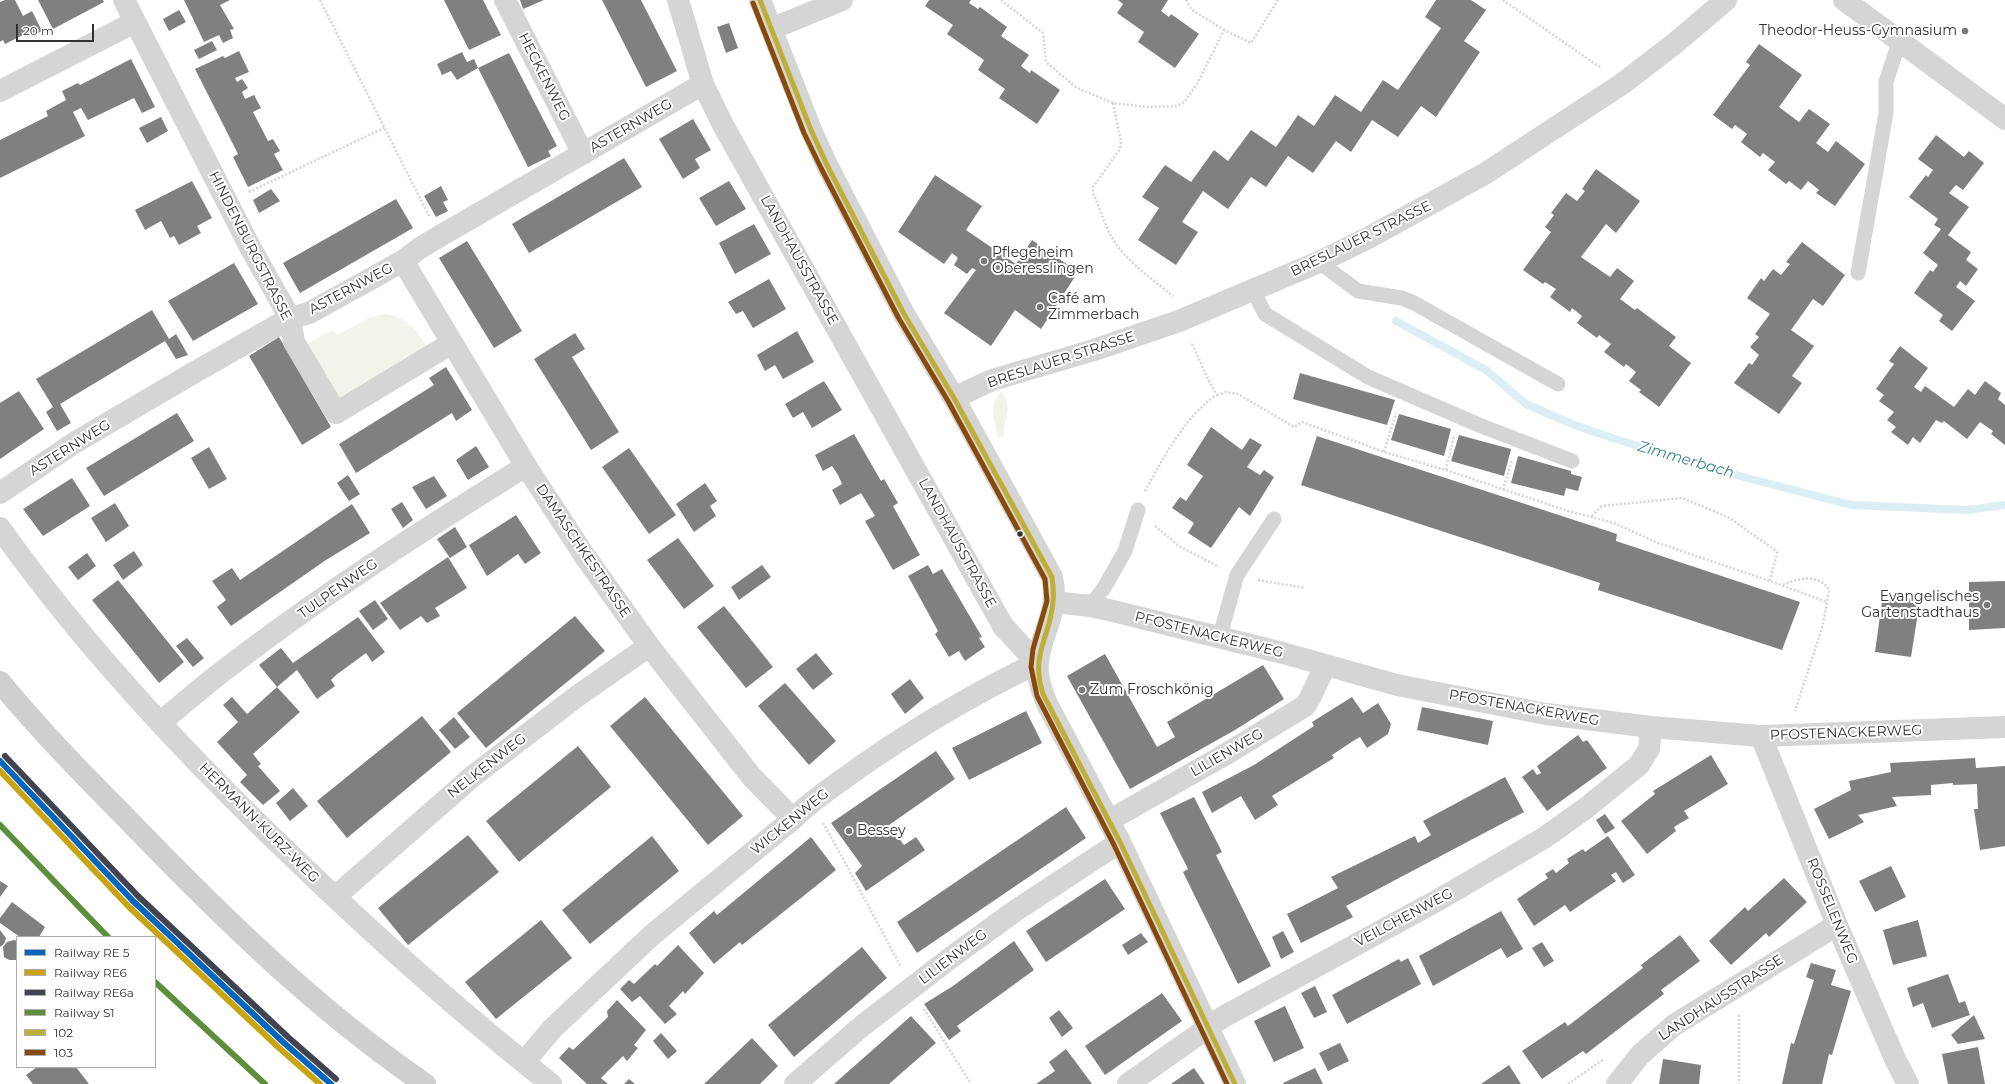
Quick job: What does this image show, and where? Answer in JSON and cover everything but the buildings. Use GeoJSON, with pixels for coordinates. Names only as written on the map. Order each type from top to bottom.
{"type":"FeatureCollection","features":[{"type":"Feature","properties":{"kind":"main road"},"geometry":{"type":"LineString","coordinates":[[0,682],[73,763],[220,913],[303,989],[354,1032],[425,1084]]}},
{"type":"Feature","properties":{"kind":"street","name":"HINDENBURGSTRASSE"},"geometry":{"type":"LineString","coordinates":[[124,0],[250,247],[290,318],[294,342],[336,413],[452,343]]}},
{"type":"Feature","properties":{"kind":"street","name":"HECKENWEG"},"geometry":{"type":"LineString","coordinates":[[505,0],[583,154]]}},
{"type":"Feature","properties":{"kind":"street","name":"LANDHAUSSTRASSE"},"geometry":{"type":"LineString","coordinates":[[678,0],[703,84],[723,126],[1003,626],[1037,663]]}},
{"type":"Feature","properties":{"kind":"street"},"geometry":{"type":"LineString","coordinates":[[760,0],[811,130],[827,165],[904,314],[954,398],[1052,577],[1054,602],[1052,618],[1040,647],[1037,663],[1039,680],[1047,704],[1120,842],[1235,1084]]}},
{"type":"Feature","properties":{"kind":"street"},"geometry":{"type":"LineString","coordinates":[[771,29],[842,0]]}},
{"type":"Feature","properties":{"kind":"street","name":"BRESLAUER STRASSE"},"geometry":{"type":"LineString","coordinates":[[954,398],[992,380],[1094,350],[1179,321],[1319,262],[1370,237],[1486,173],[1622,84],[1674,44],[1726,0]]}},
{"type":"Feature","properties":{"kind":"street"},"geometry":{"type":"LineString","coordinates":[[1844,0],[1898,42],[2005,119]]}},
{"type":"Feature","properties":{"kind":"street"},"geometry":{"type":"LineString","coordinates":[[0,91],[135,22]]}},
{"type":"Feature","properties":{"kind":"street","name":"ASTERNWEG"},"geometry":{"type":"LineString","coordinates":[[0,493],[74,443],[290,318],[309,313],[403,261],[426,244],[703,84]]}},
{"type":"Feature","properties":{"kind":"street","name":"DAMASCHKESTRASSE"},"geometry":{"type":"LineString","coordinates":[[403,261],[526,466],[584,555],[649,646],[751,776],[793,819]]}},
{"type":"Feature","properties":{"kind":"street","name":"TULPENWEG"},"geometry":{"type":"LineString","coordinates":[[160,723],[235,662],[340,586],[454,510],[526,466]]}},
{"type":"Feature","properties":{"kind":"street","name":"HERMANN-KURZ-WEG"},"geometry":{"type":"LineString","coordinates":[[0,528],[44,587],[160,723],[242,808],[335,898],[436,989],[552,1084]]}},
{"type":"Feature","properties":{"kind":"street","name":"PFOSTENACKERWEG"},"geometry":{"type":"LineString","coordinates":[[1054,602],[1090,606],[1220,636],[1397,685],[1526,711],[1651,727],[1761,736],[2005,727]]}},
{"type":"Feature","properties":{"kind":"street","name":"NELKENWEG"},"geometry":{"type":"LineString","coordinates":[[335,898],[473,776],[576,697],[649,646]]}},
{"type":"Feature","properties":{"kind":"street","name":"WICKENWEG"},"geometry":{"type":"LineString","coordinates":[[524,1062],[553,1028],[652,935],[793,819],[810,802],[895,742],[1006,678],[1037,663]]}},
{"type":"Feature","properties":{"kind":"street","name":"LILIENWEG"},"geometry":{"type":"LineString","coordinates":[[1108,820],[1221,757],[1305,706],[1325,666]]}},
{"type":"Feature","properties":{"kind":"street","name":"VEILCHENWEG"},"geometry":{"type":"LineString","coordinates":[[1128,1084],[1209,1027],[1247,1004],[1440,899],[1544,838],[1586,808],[1639,765],[1649,749],[1651,727]]}},
{"type":"Feature","properties":{"kind":"street","name":"ROSSELENWEG"},"geometry":{"type":"LineString","coordinates":[[1761,736],[1837,925],[1894,1059],[1908,1084]]}},
{"type":"Feature","properties":{"kind":"street","name":"LILIENWEG"},"geometry":{"type":"LineString","coordinates":[[794,1084],[862,1026],[1015,910],[1120,842]]}},
{"type":"Feature","properties":{"kind":"street","name":"LANDHAUSSTRASSE"},"geometry":{"type":"LineString","coordinates":[[1617,1084],[1640,1055],[1674,1025],[1837,925]]}},
{"type":"Feature","properties":{"kind":"lane"},"geometry":{"type":"LineString","coordinates":[[1858,273],[1886,113],[1886,82],[1898,42]]}},
{"type":"Feature","properties":{"kind":"lane"},"geometry":{"type":"LineString","coordinates":[[1319,262],[1358,291],[1402,298],[1414,303],[1558,384]]}},
{"type":"Feature","properties":{"kind":"lane"},"geometry":{"type":"LineString","coordinates":[[1253,290],[1264,314],[1368,378],[1479,425],[1572,461]]}},
{"type":"Feature","properties":{"kind":"lane"},"geometry":{"type":"LineString","coordinates":[[1090,606],[1104,588],[1125,551],[1138,510]]}},
{"type":"Feature","properties":{"kind":"lane"},"geometry":{"type":"LineString","coordinates":[[1220,636],[1237,575],[1274,519]]}},
{"type":"Feature","properties":{"kind":"path"},"geometry":{"type":"LineString","coordinates":[[320,0],[433,223]]}},
{"type":"Feature","properties":{"kind":"path"},"geometry":{"type":"LineString","coordinates":[[1001,0],[1043,33],[1046,62],[1077,88],[1113,104],[1147,107],[1177,106],[1184,102],[1197,84],[1224,30]]}},
{"type":"Feature","properties":{"kind":"path"},"geometry":{"type":"LineString","coordinates":[[1186,0],[1192,10],[1224,30],[1250,43],[1278,0]]}},
{"type":"Feature","properties":{"kind":"path"},"geometry":{"type":"LineString","coordinates":[[1503,0],[1622,84]]}},
{"type":"Feature","properties":{"kind":"path"},"geometry":{"type":"LineString","coordinates":[[1113,104],[1121,141],[1120,149],[1093,187],[1093,193],[1112,237],[1123,252],[1173,296]]}},
{"type":"Feature","properties":{"kind":"path"},"geometry":{"type":"LineString","coordinates":[[242,196],[384,128]]}},
{"type":"Feature","properties":{"kind":"path"},"geometry":{"type":"LineString","coordinates":[[1179,321],[1203,364],[1208,380],[1217,395]]}},
{"type":"Feature","properties":{"kind":"path"},"geometry":{"type":"LineString","coordinates":[[1305,588],[1237,575],[1179,546],[1138,510],[1142,497],[1158,468],[1187,425],[1210,399],[1217,395],[1226,392],[1238,394],[1294,427],[1302,422],[1384,452],[1446,470],[1568,512],[1592,516],[1628,528],[1658,544],[1783,585],[1827,602]]}},
{"type":"Feature","properties":{"kind":"path"},"geometry":{"type":"LineString","coordinates":[[1384,452],[1397,409]]}},
{"type":"Feature","properties":{"kind":"path"},"geometry":{"type":"LineString","coordinates":[[1446,470],[1454,436]]}},
{"type":"Feature","properties":{"kind":"path"},"geometry":{"type":"LineString","coordinates":[[1504,490],[1510,467]]}},
{"type":"Feature","properties":{"kind":"path"},"geometry":{"type":"LineString","coordinates":[[1592,516],[1602,506],[1682,498],[1728,517],[1775,550],[1777,553],[1770,581]]}},
{"type":"Feature","properties":{"kind":"path"},"geometry":{"type":"LineString","coordinates":[[1783,585],[1797,579],[1818,580],[1825,583],[1829,590],[1823,625],[1801,689],[1790,734]]}},
{"type":"Feature","properties":{"kind":"path"},"geometry":{"type":"LineString","coordinates":[[810,802],[848,867],[911,988],[971,1084]]}},
{"type":"Feature","properties":{"kind":"path"},"geometry":{"type":"LineString","coordinates":[[1737,986],[1739,1084]]}},
{"type":"Feature","properties":{"kind":"shaded area"},"geometry":{"type":"Polygon","coordinates":[[[383,314],[391,315],[404,320],[420,335],[428,348],[344,398],[338,399],[303,346],[333,330],[337,335],[369,318],[383,314]]]}},
{"type":"Feature","properties":{"kind":"shaded area"},"geometry":{"type":"Polygon","coordinates":[[[1001,392],[1003,392],[1006,399],[1008,410],[1004,436],[998,438],[994,420],[994,408],[997,397],[1001,392]]]}},
{"type":"Feature","properties":{"kind":"waterway","name":"Zimmerbach"},"geometry":{"type":"LineString","coordinates":[[1396,321],[1486,370],[1526,404],[1572,424],[1612,438],[1728,473],[1851,505],[1967,510],[2005,505]]}},
{"type":"Feature","properties":{"kind":"transit line","name":"102"},"geometry":{"type":"LineString","coordinates":[[760,0],[811,130],[827,165],[904,314],[954,398],[1052,577],[1053,602],[1051,615],[1042,646],[1039,668],[1043,694],[1120,842],[1235,1084]]}},
{"type":"Feature","properties":{"kind":"transit line","name":"103"},"geometry":{"type":"LineString","coordinates":[[753,3],[804,133],[821,168],[898,317],[948,401],[1045,579],[1047,601],[1033,649],[1031,667],[1037,696],[1114,845],[1227,1084]]}},
{"type":"Feature","properties":{"kind":"transit line"},"geometry":{"type":"LineString","coordinates":[[0,761],[133,901],[283,1042],[331,1084]]}},
{"type":"Feature","properties":{"kind":"rail line","name":"RE6a"},"geometry":{"type":"LineString","coordinates":[[5,756],[138,896],[288,1037],[336,1079]]}},
{"type":"Feature","properties":{"kind":"rail line","name":"RE6"},"geometry":{"type":"LineString","coordinates":[[0,771],[128,906],[278,1047],[320,1084]]}},
{"type":"Feature","properties":{"kind":"rail line","name":"S1"},"geometry":{"type":"LineString","coordinates":[[0,825],[107,936]]}},
{"type":"Feature","properties":{"kind":"rail line","name":"S1"},"geometry":{"type":"LineString","coordinates":[[156,983],[265,1084]]}},
{"type":"Feature","properties":{"kind":"place","name":"Theodor-Heuss-Gymnasium"},"geometry":{"type":"Point","coordinates":[1965,31]}},
{"type":"Feature","properties":{"kind":"place","name":"Pflegeheim Oberesslingen"},"geometry":{"type":"Point","coordinates":[984,261]}},
{"type":"Feature","properties":{"kind":"place","name":"Café am Zimmerbach"},"geometry":{"type":"Point","coordinates":[1040,307]}},
{"type":"Feature","properties":{"kind":"place","name":"Evangelisches Gartenstadthaus"},"geometry":{"type":"Point","coordinates":[1987,605]}},
{"type":"Feature","properties":{"kind":"place","name":"Zum Froschkönig"},"geometry":{"type":"Point","coordinates":[1082,690]}},
{"type":"Feature","properties":{"kind":"place","name":"Bessey"},"geometry":{"type":"Point","coordinates":[849,831]}}]}
